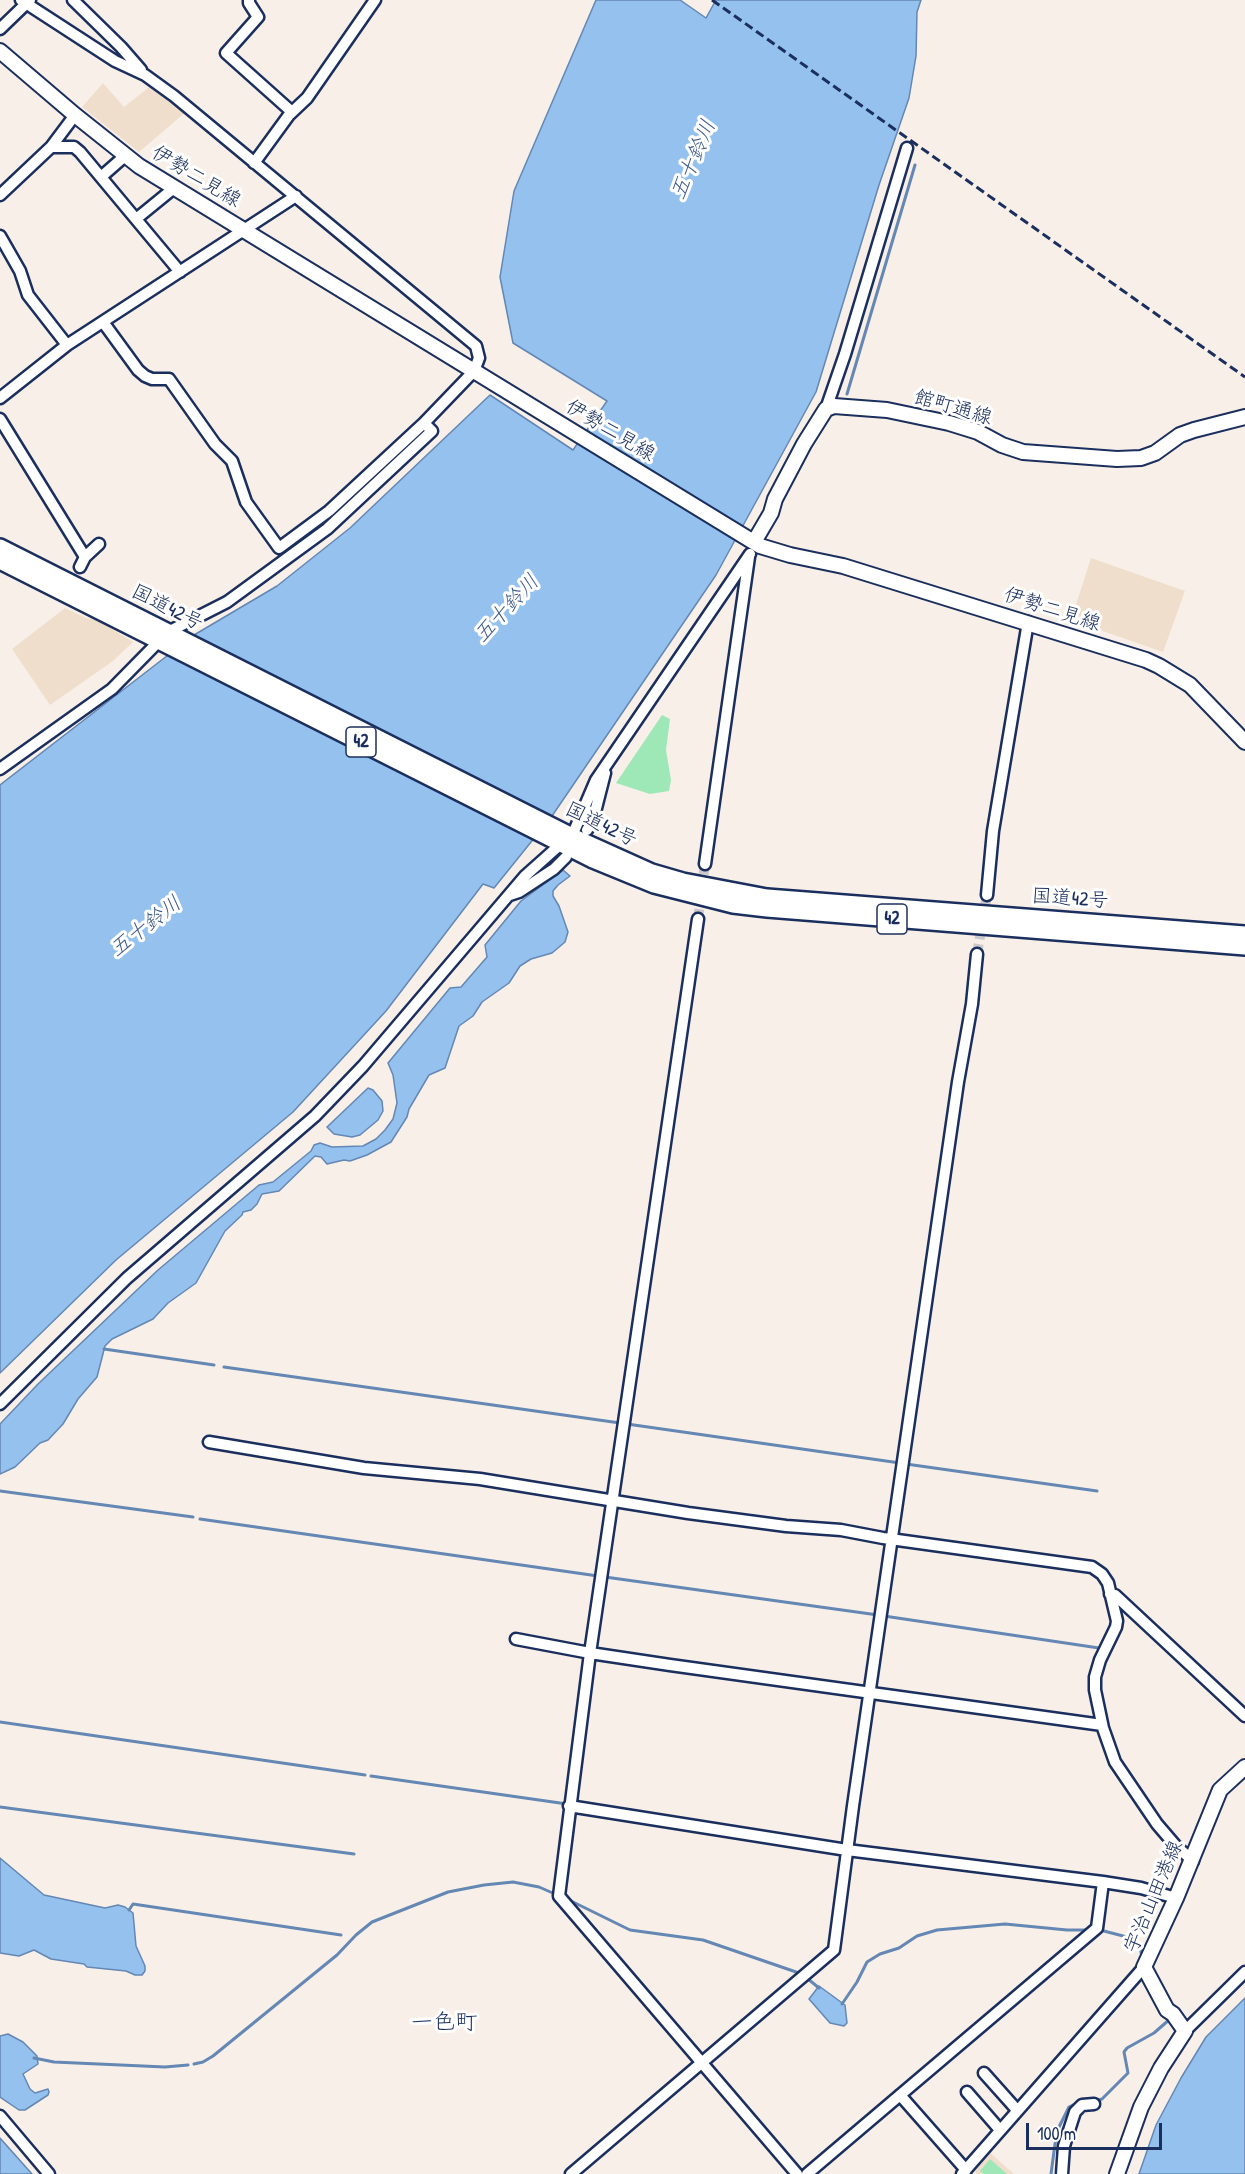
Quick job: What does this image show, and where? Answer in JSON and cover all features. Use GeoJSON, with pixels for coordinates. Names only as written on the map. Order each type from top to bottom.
{"type":"FeatureCollection","features":[{"type":"Feature","properties":{"kind":"highway","name":"国道42号"},"geometry":{"type":"LineString","coordinates":[[0,547],[169,639],[561,840],[593,860],[654,885],[733,905],[767,909],[1245,947]]}},
{"type":"Feature","properties":{"kind":"highway","name":"国道42号"},"geometry":{"type":"LineString","coordinates":[[0,561],[169,639]]}},
{"type":"Feature","properties":{"kind":"highway","name":"国道42号"},"geometry":{"type":"LineString","coordinates":[[561,840],[683,881],[767,897],[1245,934]]}},
{"type":"Feature","properties":{"kind":"main road","name":"伊勢二見線"},"geometry":{"type":"LineString","coordinates":[[0,51],[126,156],[174,188],[568,428],[749,544],[843,566],[1028,622],[1159,666],[1190,685],[1245,742]]}},
{"type":"Feature","properties":{"kind":"main road","name":"館町通線"},"geometry":{"type":"LineString","coordinates":[[826,409],[834,406],[887,410],[949,423],[978,432],[1023,452],[1117,459],[1141,458],[1155,453],[1180,435],[1245,417]]}},
{"type":"Feature","properties":{"kind":"main road"},"geometry":{"type":"LineString","coordinates":[[749,544],[771,513],[775,500],[798,456],[826,409]]}},
{"type":"Feature","properties":{"kind":"main road","name":"宇治山田港線"},"geometry":{"type":"LineString","coordinates":[[1185,2031],[1173,2014],[1167,2010],[1144,1967],[1158,1942],[1220,1790],[1245,1767]]}},
{"type":"Feature","properties":{"kind":"main road"},"geometry":{"type":"LineString","coordinates":[[1117,2174],[1141,2108],[1161,2068],[1185,2031]]}},
{"type":"Feature","properties":{"kind":"street"},"geometry":{"type":"LineString","coordinates":[[73,0],[121,47],[145,75]]}},
{"type":"Feature","properties":{"kind":"street"},"geometry":{"type":"LineString","coordinates":[[249,0],[258,17],[226,53],[292,112]]}},
{"type":"Feature","properties":{"kind":"street"},"geometry":{"type":"LineString","coordinates":[[254,163],[292,112],[307,98],[375,0]]}},
{"type":"Feature","properties":{"kind":"street"},"geometry":{"type":"LineString","coordinates":[[0,28],[26,1],[115,61],[145,75],[174,96],[476,346],[479,358],[474,371],[428,427],[327,529],[227,602],[169,639],[112,689],[0,769]]}},
{"type":"Feature","properties":{"kind":"street"},"geometry":{"type":"LineString","coordinates":[[0,195],[51,147],[75,115]]}},
{"type":"Feature","properties":{"kind":"street"},"geometry":{"type":"LineString","coordinates":[[51,147],[74,147],[180,272]]}},
{"type":"Feature","properties":{"kind":"street"},"geometry":{"type":"LineString","coordinates":[[826,409],[845,354],[907,148]]}},
{"type":"Feature","properties":{"kind":"street"},"geometry":{"type":"LineString","coordinates":[[101,177],[126,156]]}},
{"type":"Feature","properties":{"kind":"street"},"geometry":{"type":"LineString","coordinates":[[136,219],[174,188]]}},
{"type":"Feature","properties":{"kind":"street"},"geometry":{"type":"LineString","coordinates":[[0,398],[67,345],[296,196]]}},
{"type":"Feature","properties":{"kind":"street"},"geometry":{"type":"LineString","coordinates":[[0,237],[20,271],[28,295],[67,345]]}},
{"type":"Feature","properties":{"kind":"street"},"geometry":{"type":"LineString","coordinates":[[103,322],[138,370],[152,379],[169,379],[215,444],[232,461],[246,502],[279,548],[329,511],[428,427]]}},
{"type":"Feature","properties":{"kind":"street"},"geometry":{"type":"LineString","coordinates":[[0,419],[82,562],[99,544]]}},
{"type":"Feature","properties":{"kind":"street"},"geometry":{"type":"LineString","coordinates":[[0,1404],[127,1278],[315,1116],[363,1066],[525,876],[561,840],[596,780],[749,544]]}},
{"type":"Feature","properties":{"kind":"street"},"geometry":{"type":"LineString","coordinates":[[705,864],[749,544]]}},
{"type":"Feature","properties":{"kind":"street"},"geometry":{"type":"LineString","coordinates":[[987,895],[993,831],[1028,622]]}},
{"type":"Feature","properties":{"kind":"street"},"geometry":{"type":"LineString","coordinates":[[587,830],[593,820],[606,766]]}},
{"type":"Feature","properties":{"kind":"street"},"geometry":{"type":"LineString","coordinates":[[698,919],[590,1653],[559,1896],[797,2174]]}},
{"type":"Feature","properties":{"kind":"street"},"geometry":{"type":"LineString","coordinates":[[571,2174],[834,1950],[958,1082],[972,1004],[977,954]]}},
{"type":"Feature","properties":{"kind":"street"},"geometry":{"type":"LineString","coordinates":[[209,1442],[364,1468],[480,1479],[786,1526],[841,1530],[892,1540],[1092,1567],[1102,1574],[1117,1621],[1095,1677],[1095,1690],[1102,1725],[1115,1762],[1163,1831],[1192,1861]]}},
{"type":"Feature","properties":{"kind":"street"},"geometry":{"type":"LineString","coordinates":[[1110,1594],[1115,1595],[1245,1716]]}},
{"type":"Feature","properties":{"kind":"street"},"geometry":{"type":"LineString","coordinates":[[516,1639],[590,1653],[1102,1725]]}},
{"type":"Feature","properties":{"kind":"street"},"geometry":{"type":"LineString","coordinates":[[569,1806],[847,1850],[1103,1882],[1141,1888],[1176,1898]]}},
{"type":"Feature","properties":{"kind":"street"},"geometry":{"type":"LineString","coordinates":[[807,2174],[1097,1929],[1103,1882]]}},
{"type":"Feature","properties":{"kind":"street"},"geometry":{"type":"LineString","coordinates":[[900,2095],[964,2172],[1144,1967]]}},
{"type":"Feature","properties":{"kind":"street"},"geometry":{"type":"LineString","coordinates":[[1185,2031],[1245,1972]]}},
{"type":"Feature","properties":{"kind":"street"},"geometry":{"type":"LineString","coordinates":[[984,2073],[1017,2110]]}},
{"type":"Feature","properties":{"kind":"street"},"geometry":{"type":"LineString","coordinates":[[967,2092],[1000,2130]]}},
{"type":"Feature","properties":{"kind":"street"},"geometry":{"type":"LineString","coordinates":[[1062,2174],[1064,2146],[1075,2112],[1082,2104],[1094,2104]]}},
{"type":"Feature","properties":{"kind":"street"},"geometry":{"type":"LineString","coordinates":[[0,2116],[49,2174]]}},
{"type":"Feature","properties":{"kind":"shaded area"},"geometry":{"type":"Polygon","coordinates":[[[103,83],[124,107],[153,84],[187,111],[139,152],[82,107],[103,83]]]}},
{"type":"Feature","properties":{"kind":"shaded area"},"geometry":{"type":"Polygon","coordinates":[[[1091,558],[1185,591],[1163,652],[1071,620],[1091,558]]]}},
{"type":"Feature","properties":{"kind":"shaded area"},"geometry":{"type":"Polygon","coordinates":[[[65,608],[86,618],[96,619],[133,642],[113,661],[50,705],[12,649],[65,608]]]}},
{"type":"Feature","properties":{"kind":"shaded area"},"geometry":{"type":"Polygon","coordinates":[[[987,2150],[1014,2174],[977,2174],[971,2169],[987,2150]]]}},
{"type":"Feature","properties":{"kind":"green space"},"geometry":{"type":"Polygon","coordinates":[[[662,715],[670,719],[666,750],[671,780],[669,791],[650,794],[616,783],[662,715]]]}},
{"type":"Feature","properties":{"kind":"green space"},"geometry":{"type":"Polygon","coordinates":[[[990,2159],[1007,2174],[984,2174],[980,2171],[990,2159]]]}},
{"type":"Feature","properties":{"kind":"water","name":"五十鈴川"},"geometry":{"type":"Polygon","coordinates":[[[596,0],[680,0],[706,18],[716,0],[921,0],[917,12],[916,56],[909,98],[879,185],[816,392],[716,575],[552,816],[494,888],[483,884],[386,1011],[293,1112],[116,1260],[0,1373],[0,785],[194,635],[277,586],[350,528],[490,395],[573,450],[607,401],[513,343],[500,277],[514,191],[596,0]]]}},
{"type":"Feature","properties":{"kind":"water"},"geometry":{"type":"Polygon","coordinates":[[[563,870],[570,876],[558,885],[553,891],[553,896],[568,932],[565,942],[552,953],[531,959],[520,966],[509,983],[482,1002],[473,1016],[459,1026],[445,1068],[429,1075],[391,1142],[350,1161],[327,1164],[321,1157],[315,1156],[279,1191],[262,1194],[251,1210],[243,1212],[225,1231],[196,1283],[168,1303],[153,1319],[112,1339],[105,1346],[97,1377],[78,1399],[63,1424],[48,1440],[40,1443],[15,1467],[0,1474],[0,1424],[38,1384],[158,1270],[259,1185],[273,1182],[311,1151],[314,1145],[320,1143],[332,1147],[363,1146],[376,1139],[385,1130],[393,1119],[397,1103],[393,1075],[388,1063],[450,988],[461,987],[487,957],[485,945],[521,901],[563,870]]]}},
{"type":"Feature","properties":{"kind":"water"},"geometry":{"type":"Polygon","coordinates":[[[368,1088],[373,1090],[382,1101],[383,1111],[378,1120],[360,1135],[352,1137],[334,1134],[327,1127],[368,1088]]]}},
{"type":"Feature","properties":{"kind":"water"},"geometry":{"type":"Polygon","coordinates":[[[0,1858],[44,1895],[105,1908],[118,1905],[133,1913],[136,1946],[145,1966],[142,1975],[51,1959],[34,1950],[19,1956],[0,1953],[0,1858]]]}},
{"type":"Feature","properties":{"kind":"water"},"geometry":{"type":"Polygon","coordinates":[[[819,1986],[845,2005],[847,2023],[844,2026],[830,2023],[809,1999],[819,1986]]]}},
{"type":"Feature","properties":{"kind":"water"},"geometry":{"type":"Polygon","coordinates":[[[1245,1998],[1245,2174],[1139,2174],[1156,2125],[1181,2078],[1206,2037],[1245,1998]]]}},
{"type":"Feature","properties":{"kind":"water"},"geometry":{"type":"Polygon","coordinates":[[[8,2034],[23,2042],[37,2056],[38,2064],[23,2074],[30,2089],[35,2093],[48,2089],[49,2092],[25,2110],[19,2110],[0,2097],[0,2036],[8,2034]]]}},
{"type":"Feature","properties":{"kind":"water"},"geometry":{"type":"Polygon","coordinates":[[[0,2138],[32,2174],[0,2174],[0,2138]]]}},
{"type":"Feature","properties":{"kind":"waterway"},"geometry":{"type":"LineString","coordinates":[[847,394],[915,165]]}},
{"type":"Feature","properties":{"kind":"waterway"},"geometry":{"type":"LineString","coordinates":[[104,1349],[214,1365]]}},
{"type":"Feature","properties":{"kind":"waterway"},"geometry":{"type":"LineString","coordinates":[[224,1367],[620,1423]]}},
{"type":"Feature","properties":{"kind":"waterway"},"geometry":{"type":"LineString","coordinates":[[627,1424],[900,1463]]}},
{"type":"Feature","properties":{"kind":"waterway"},"geometry":{"type":"LineString","coordinates":[[906,1464],[1097,1491]]}},
{"type":"Feature","properties":{"kind":"waterway"},"geometry":{"type":"LineString","coordinates":[[0,1491],[193,1517]]}},
{"type":"Feature","properties":{"kind":"waterway"},"geometry":{"type":"LineString","coordinates":[[200,1519],[598,1576]]}},
{"type":"Feature","properties":{"kind":"waterway"},"geometry":{"type":"LineString","coordinates":[[605,1577],[878,1615]]}},
{"type":"Feature","properties":{"kind":"waterway"},"geometry":{"type":"LineString","coordinates":[[884,1616],[1099,1648]]}},
{"type":"Feature","properties":{"kind":"waterway"},"geometry":{"type":"LineString","coordinates":[[0,1722],[365,1775]]}},
{"type":"Feature","properties":{"kind":"waterway"},"geometry":{"type":"LineString","coordinates":[[371,1776],[567,1804]]}},
{"type":"Feature","properties":{"kind":"waterway"},"geometry":{"type":"LineString","coordinates":[[0,1807],[354,1854]]}},
{"type":"Feature","properties":{"kind":"waterway"},"geometry":{"type":"LineString","coordinates":[[876,1848],[891,1850]]}},
{"type":"Feature","properties":{"kind":"waterway"},"geometry":{"type":"LineString","coordinates":[[194,2064],[213,2056],[337,1955],[372,1922],[448,1892],[484,1885],[513,1882],[539,1887],[555,1894]]}},
{"type":"Feature","properties":{"kind":"waterway"},"geometry":{"type":"LineString","coordinates":[[569,1900],[630,1930],[703,1940],[799,1973]]}},
{"type":"Feature","properties":{"kind":"waterway"},"geometry":{"type":"LineString","coordinates":[[129,1910],[133,1904],[341,1935]]}},
{"type":"Feature","properties":{"kind":"waterway"},"geometry":{"type":"LineString","coordinates":[[842,2004],[867,1962],[880,1954],[899,1948],[917,1936],[937,1930],[1005,1924],[1089,1930]]}},
{"type":"Feature","properties":{"kind":"waterway"},"geometry":{"type":"LineString","coordinates":[[1100,1930],[1127,1937],[1140,1947],[1142,1957]]}},
{"type":"Feature","properties":{"kind":"waterway"},"geometry":{"type":"LineString","coordinates":[[808,1979],[819,1988]]}},
{"type":"Feature","properties":{"kind":"waterway"},"geometry":{"type":"LineString","coordinates":[[1095,2101],[1102,2099],[1128,2073],[1124,2052],[1127,2048],[1154,2033],[1170,2019]]}},
{"type":"Feature","properties":{"kind":"waterway"},"geometry":{"type":"LineString","coordinates":[[34,2058],[54,2062],[165,2067],[188,2065]]}},
{"type":"Feature","properties":{"kind":"waterway"},"geometry":{"type":"LineString","coordinates":[[1051,2174],[1059,2127],[1069,2107],[1079,2102]]}},
{"type":"Feature","properties":{"kind":"tunnel"},"geometry":{"type":"LineString","coordinates":[[698,919],[705,864]]}},
{"type":"Feature","properties":{"kind":"tunnel"},"geometry":{"type":"LineString","coordinates":[[977,954],[987,895]]}},
{"type":"Feature","properties":{"kind":"railway"},"geometry":{"type":"LineString","coordinates":[[712,0],[1245,377]]}},
{"type":"Feature","properties":{"kind":"district","name":"一色町"},"geometry":{"type":"Point","coordinates":[444,2023]}}]}
